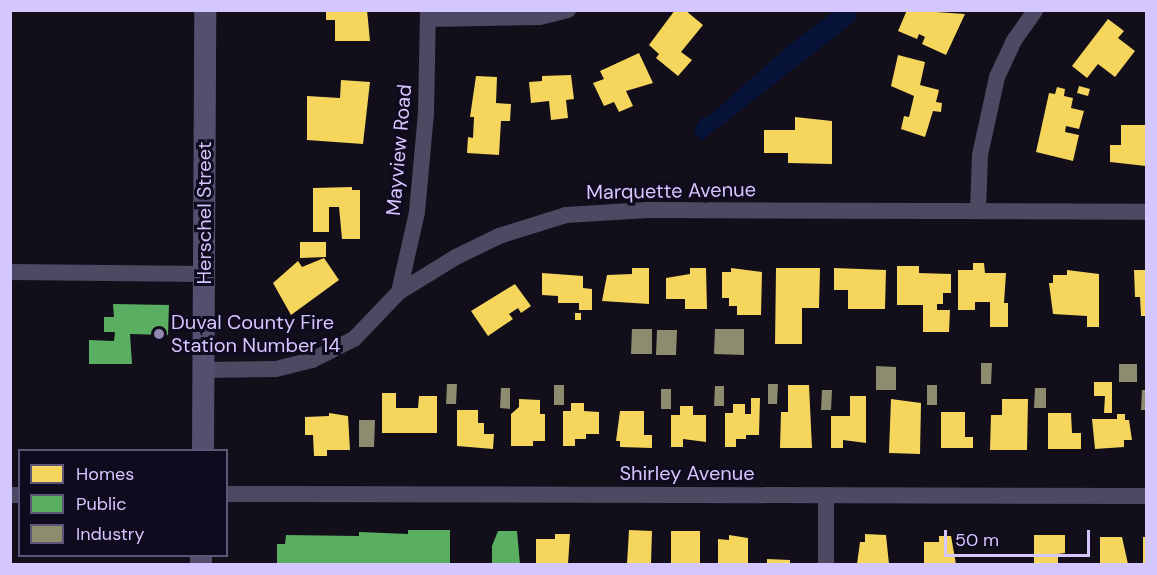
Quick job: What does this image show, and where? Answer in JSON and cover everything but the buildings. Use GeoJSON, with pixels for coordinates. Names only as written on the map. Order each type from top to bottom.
{"type":"FeatureCollection","features":[{"type":"Feature","properties":{"kind":"main road","name":"Herschel Street"},"geometry":{"type":"LineString","coordinates":[[203,449],[205,10]]}},
{"type":"Feature","properties":{"kind":"street"},"geometry":{"type":"LineString","coordinates":[[428,15],[540,17],[568,10]]}},
{"type":"Feature","properties":{"kind":"street"},"geometry":{"type":"LineString","coordinates":[[978,211],[980,154],[998,77],[1013,42],[1035,10]]}},
{"type":"Feature","properties":{"kind":"street","name":"Mayview Road"},"geometry":{"type":"LineString","coordinates":[[399,292],[417,212],[426,113],[428,15]]}},
{"type":"Feature","properties":{"kind":"street","name":"Marquette Avenue"},"geometry":{"type":"LineString","coordinates":[[204,370],[276,369],[312,360],[354,339],[399,292],[499,236],[566,215],[648,210],[1146,212]]}},
{"type":"Feature","properties":{"kind":"street"},"geometry":{"type":"LineString","coordinates":[[10,272],[204,274]]}},
{"type":"Feature","properties":{"kind":"street","name":"Shirley Avenue"},"geometry":{"type":"LineString","coordinates":[[228,494],[1146,496]]}},
{"type":"Feature","properties":{"kind":"street"},"geometry":{"type":"LineString","coordinates":[[826,495],[826,564]]}},
{"type":"Feature","properties":{"kind":"water"},"geometry":{"type":"Polygon","coordinates":[[[836,10],[857,11],[855,21],[701,141],[694,131],[700,119],[710,115],[788,46],[836,10]]]}},
{"type":"Feature","properties":{"kind":"place","name":"Duval County Fire Station Number 14"},"geometry":{"type":"Point","coordinates":[159,334]}}]}
